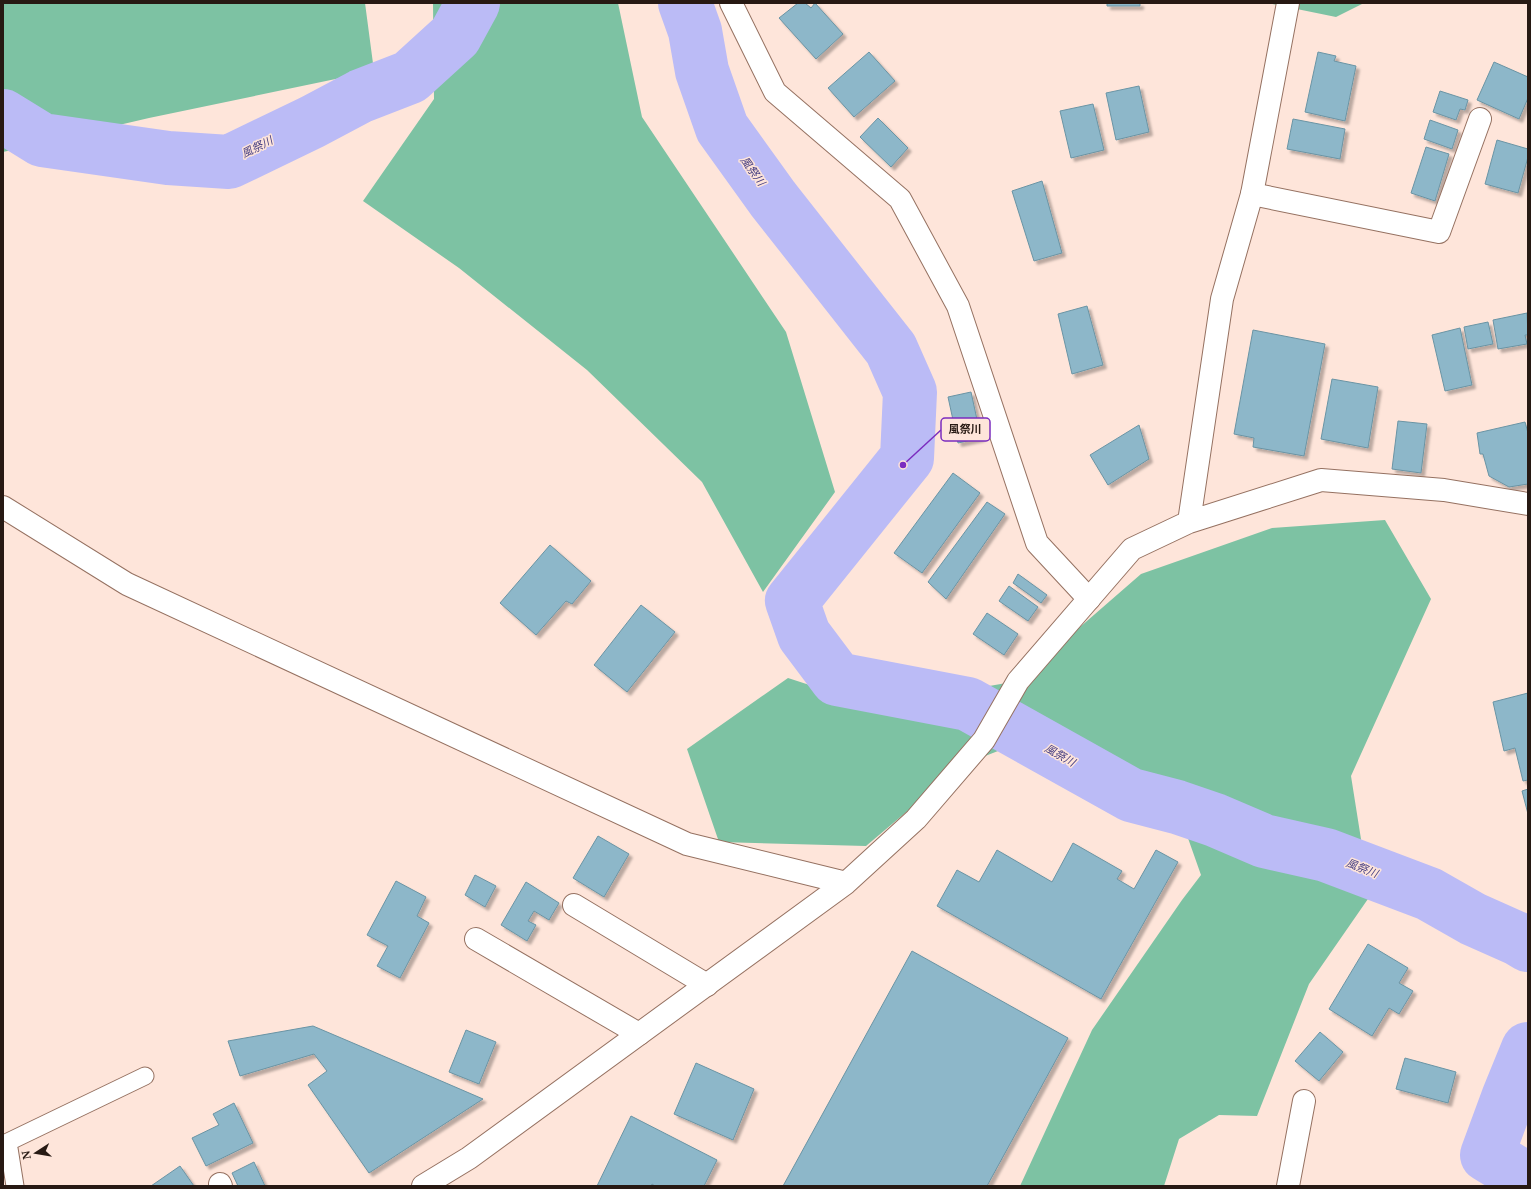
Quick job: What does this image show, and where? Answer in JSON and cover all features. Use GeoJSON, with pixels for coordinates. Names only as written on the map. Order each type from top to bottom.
{"type":"FeatureCollection","features":[{"type":"Feature","properties":{"kind":"street"},"geometry":{"type":"LineString","coordinates":[[731,3],[775,92],[900,199],[958,306],[1037,543],[1089,599]]}},
{"type":"Feature","properties":{"kind":"street"},"geometry":{"type":"LineString","coordinates":[[1189,522],[1222,299],[1252,194],[1288,3]]}},
{"type":"Feature","properties":{"kind":"street"},"geometry":{"type":"LineString","coordinates":[[1252,194],[1439,232],[1480,119]]}},
{"type":"Feature","properties":{"kind":"street"},"geometry":{"type":"LineString","coordinates":[[423,1186],[468,1158],[846,883],[916,820],[984,740],[1018,681],[1132,549],[1189,522],[1321,480],[1444,490],[1528,504]]}},
{"type":"Feature","properties":{"kind":"street"},"geometry":{"type":"LineString","coordinates":[[3,507],[127,584],[687,844],[846,883]]}},
{"type":"Feature","properties":{"kind":"street"},"geometry":{"type":"LineString","coordinates":[[574,905],[707,985]]}},
{"type":"Feature","properties":{"kind":"street"},"geometry":{"type":"LineString","coordinates":[[476,939],[639,1034]]}},
{"type":"Feature","properties":{"kind":"street"},"geometry":{"type":"LineString","coordinates":[[1288,1186],[1304,1100]]}},
{"type":"Feature","properties":{"kind":"lane"},"geometry":{"type":"LineString","coordinates":[[15,1186],[8,1142],[145,1076]]}},
{"type":"Feature","properties":{"kind":"green space"},"geometry":{"type":"Polygon","coordinates":[[[3,3],[365,3],[374,71],[149,118],[3,152],[3,3]]]}},
{"type":"Feature","properties":{"kind":"green space"},"geometry":{"type":"Polygon","coordinates":[[[433,3],[618,3],[642,117],[786,332],[835,492],[763,592],[702,482],[587,370],[459,268],[363,201],[434,99],[433,3]]]}},
{"type":"Feature","properties":{"kind":"green space"},"geometry":{"type":"Polygon","coordinates":[[[1268,3],[1364,3],[1336,17],[1268,3]]]}},
{"type":"Feature","properties":{"kind":"green space"},"geometry":{"type":"Polygon","coordinates":[[[1385,520],[1431,599],[1351,776],[1370,896],[1309,984],[1257,1116],[1219,1115],[1179,1139],[1164,1186],[1020,1186],[1092,1030],[1201,875],[1177,807],[1029,739],[962,765],[866,846],[719,842],[687,749],[788,678],[874,706],[1018,681],[1141,574],[1272,528],[1385,520]]]}},
{"type":"Feature","properties":{"kind":"building"},"geometry":{"type":"Polygon","coordinates":[[[798,3],[805,3],[811,8],[815,3],[843,34],[816,59],[779,18],[798,3]]]}},
{"type":"Feature","properties":{"kind":"building"},"geometry":{"type":"Polygon","coordinates":[[[1107,3],[1140,3],[1140,6],[1107,6],[1107,3]]]}},
{"type":"Feature","properties":{"kind":"building"},"geometry":{"type":"Polygon","coordinates":[[[869,52],[895,81],[854,117],[828,88],[869,52]]]}},
{"type":"Feature","properties":{"kind":"building"},"geometry":{"type":"Polygon","coordinates":[[[1318,52],[1336,56],[1334,61],[1356,66],[1345,121],[1305,112],[1318,52]]]}},
{"type":"Feature","properties":{"kind":"building"},"geometry":{"type":"Polygon","coordinates":[[[1494,62],[1528,77],[1528,98],[1519,119],[1477,100],[1494,62]]]}},
{"type":"Feature","properties":{"kind":"building"},"geometry":{"type":"Polygon","coordinates":[[[1139,86],[1149,132],[1116,140],[1106,93],[1139,86]]]}},
{"type":"Feature","properties":{"kind":"building"},"geometry":{"type":"Polygon","coordinates":[[[1440,91],[1468,100],[1465,110],[1460,109],[1456,120],[1433,112],[1440,91]]]}},
{"type":"Feature","properties":{"kind":"building"},"geometry":{"type":"Polygon","coordinates":[[[1093,104],[1104,150],[1071,158],[1060,111],[1093,104]]]}},
{"type":"Feature","properties":{"kind":"building"},"geometry":{"type":"Polygon","coordinates":[[[878,118],[908,148],[891,167],[860,137],[878,118]]]}},
{"type":"Feature","properties":{"kind":"building"},"geometry":{"type":"Polygon","coordinates":[[[1293,119],[1345,129],[1340,159],[1287,149],[1293,119]]]}},
{"type":"Feature","properties":{"kind":"building"},"geometry":{"type":"Polygon","coordinates":[[[1430,120],[1458,130],[1452,149],[1424,139],[1430,120]]]}},
{"type":"Feature","properties":{"kind":"building"},"geometry":{"type":"Polygon","coordinates":[[[1497,140],[1528,149],[1528,157],[1518,193],[1485,184],[1497,140]]]}},
{"type":"Feature","properties":{"kind":"building"},"geometry":{"type":"Polygon","coordinates":[[[1426,147],[1449,154],[1435,201],[1411,193],[1426,147]]]}},
{"type":"Feature","properties":{"kind":"building"},"geometry":{"type":"Polygon","coordinates":[[[1042,181],[1062,253],[1034,261],[1012,191],[1042,181]]]}},
{"type":"Feature","properties":{"kind":"building"},"geometry":{"type":"Polygon","coordinates":[[[1087,306],[1103,365],[1072,374],[1058,314],[1087,306]]]}},
{"type":"Feature","properties":{"kind":"building"},"geometry":{"type":"Polygon","coordinates":[[[1527,313],[1528,335],[1525,335],[1527,344],[1498,349],[1493,320],[1527,313]]]}},
{"type":"Feature","properties":{"kind":"building"},"geometry":{"type":"Polygon","coordinates":[[[1488,322],[1493,344],[1468,349],[1464,327],[1488,322]]]}},
{"type":"Feature","properties":{"kind":"building"},"geometry":{"type":"Polygon","coordinates":[[[1460,328],[1472,385],[1445,391],[1432,335],[1460,328]]]}},
{"type":"Feature","properties":{"kind":"building"},"geometry":{"type":"Polygon","coordinates":[[[1253,330],[1325,344],[1304,456],[1253,447],[1254,438],[1234,434],[1253,330]]]}},
{"type":"Feature","properties":{"kind":"building"},"geometry":{"type":"Polygon","coordinates":[[[1332,379],[1378,387],[1368,448],[1321,439],[1332,379]]]}},
{"type":"Feature","properties":{"kind":"building"},"geometry":{"type":"Polygon","coordinates":[[[971,392],[981,438],[958,443],[948,397],[971,392]]]}},
{"type":"Feature","properties":{"kind":"building"},"geometry":{"type":"Polygon","coordinates":[[[1398,421],[1427,424],[1421,473],[1392,469],[1398,421]]]}},
{"type":"Feature","properties":{"kind":"building"},"geometry":{"type":"Polygon","coordinates":[[[1525,422],[1528,433],[1528,484],[1509,487],[1489,476],[1483,454],[1480,454],[1477,433],[1525,422]]]}},
{"type":"Feature","properties":{"kind":"building"},"geometry":{"type":"Polygon","coordinates":[[[1139,425],[1149,459],[1108,485],[1090,455],[1139,425]]]}},
{"type":"Feature","properties":{"kind":"building"},"geometry":{"type":"Polygon","coordinates":[[[953,473],[980,493],[922,573],[894,553],[953,473]]]}},
{"type":"Feature","properties":{"kind":"building"},"geometry":{"type":"Polygon","coordinates":[[[987,502],[1005,514],[946,599],[928,582],[987,502]]]}},
{"type":"Feature","properties":{"kind":"building"},"geometry":{"type":"Polygon","coordinates":[[[550,545],[591,581],[572,604],[566,601],[536,635],[500,603],[550,545]]]}},
{"type":"Feature","properties":{"kind":"building"},"geometry":{"type":"Polygon","coordinates":[[[1018,574],[1047,595],[1041,603],[1013,583],[1018,574]]]}},
{"type":"Feature","properties":{"kind":"building"},"geometry":{"type":"Polygon","coordinates":[[[1009,586],[1038,607],[1028,621],[999,601],[1009,586]]]}},
{"type":"Feature","properties":{"kind":"building"},"geometry":{"type":"Polygon","coordinates":[[[641,605],[675,632],[627,692],[594,665],[641,605]]]}},
{"type":"Feature","properties":{"kind":"building"},"geometry":{"type":"Polygon","coordinates":[[[987,613],[1018,634],[1004,655],[973,634],[987,613]]]}},
{"type":"Feature","properties":{"kind":"building"},"geometry":{"type":"Polygon","coordinates":[[[1528,693],[1528,780],[1523,781],[1515,748],[1504,751],[1493,702],[1528,693]]]}},
{"type":"Feature","properties":{"kind":"building"},"geometry":{"type":"Polygon","coordinates":[[[1528,789],[1528,814],[1522,791],[1528,789]]]}},
{"type":"Feature","properties":{"kind":"building"},"geometry":{"type":"Polygon","coordinates":[[[598,836],[629,854],[604,897],[573,878],[598,836]]]}},
{"type":"Feature","properties":{"kind":"building"},"geometry":{"type":"Polygon","coordinates":[[[1073,843],[1122,871],[1117,879],[1134,889],[1156,850],[1178,862],[1101,999],[937,906],[957,870],[979,882],[997,850],[1052,882],[1073,843]]]}},
{"type":"Feature","properties":{"kind":"building"},"geometry":{"type":"Polygon","coordinates":[[[475,875],[496,886],[485,907],[465,895],[475,875]]]}},
{"type":"Feature","properties":{"kind":"building"},"geometry":{"type":"Polygon","coordinates":[[[396,881],[426,897],[417,916],[429,923],[400,978],[377,966],[388,946],[367,935],[396,881]]]}},
{"type":"Feature","properties":{"kind":"building"},"geometry":{"type":"Polygon","coordinates":[[[526,882],[559,903],[549,920],[534,911],[528,921],[536,925],[527,941],[501,925],[526,882]]]}},
{"type":"Feature","properties":{"kind":"building"},"geometry":{"type":"Polygon","coordinates":[[[1368,944],[1408,968],[1399,983],[1413,991],[1399,1014],[1389,1008],[1372,1036],[1329,1009],[1368,944]]]}},
{"type":"Feature","properties":{"kind":"building"},"geometry":{"type":"Polygon","coordinates":[[[912,951],[1068,1038],[987,1186],[783,1186],[912,951]]]}},
{"type":"Feature","properties":{"kind":"building"},"geometry":{"type":"Polygon","coordinates":[[[313,1026],[483,1099],[369,1173],[308,1085],[327,1071],[314,1054],[240,1076],[228,1041],[313,1026]]]}},
{"type":"Feature","properties":{"kind":"building"},"geometry":{"type":"Polygon","coordinates":[[[466,1030],[496,1042],[479,1084],[449,1072],[466,1030]]]}},
{"type":"Feature","properties":{"kind":"building"},"geometry":{"type":"Polygon","coordinates":[[[1320,1032],[1343,1052],[1319,1081],[1295,1061],[1320,1032]]]}},
{"type":"Feature","properties":{"kind":"building"},"geometry":{"type":"Polygon","coordinates":[[[1405,1058],[1456,1072],[1448,1103],[1396,1089],[1405,1058]]]}},
{"type":"Feature","properties":{"kind":"building"},"geometry":{"type":"Polygon","coordinates":[[[696,1063],[754,1089],[733,1140],[674,1114],[696,1063]]]}},
{"type":"Feature","properties":{"kind":"building"},"geometry":{"type":"Polygon","coordinates":[[[234,1103],[253,1143],[206,1166],[192,1138],[219,1125],[213,1114],[234,1103]]]}},
{"type":"Feature","properties":{"kind":"building"},"geometry":{"type":"Polygon","coordinates":[[[631,1116],[717,1160],[704,1186],[655,1186],[652,1184],[651,1186],[597,1186],[631,1116]]]}},
{"type":"Feature","properties":{"kind":"building"},"geometry":{"type":"Polygon","coordinates":[[[254,1162],[265,1186],[238,1186],[232,1173],[254,1162]]]}},
{"type":"Feature","properties":{"kind":"building"},"geometry":{"type":"Polygon","coordinates":[[[180,1166],[194,1186],[151,1186],[180,1166]]]}},
{"type":"Feature","properties":{"kind":"waterway","name":"風祭川"},"geometry":{"type":"LineString","coordinates":[[3,116],[42,140],[168,158],[229,162],[312,122],[361,96],[410,77],[455,36],[473,3]]}},
{"type":"Feature","properties":{"kind":"waterway","name":"風祭川"},"geometry":{"type":"LineString","coordinates":[[685,3],[695,31],[702,71],[722,128],[773,199],[891,349],[910,392],[907,458],[792,601],[804,635],[837,679],[968,704],[1131,795],[1177,807],[1215,820],[1264,841],[1326,855],[1429,894],[1473,919],[1528,945]]}},
{"type":"Feature","properties":{"kind":"waterway","name":"風祭川"},"geometry":{"type":"LineString","coordinates":[[1528,1049],[1487,1155],[1528,1180]]}},
{"type":"Feature","properties":{"kind":"place","name":"風祭川"},"geometry":{"type":"Point","coordinates":[903,465]}}]}
